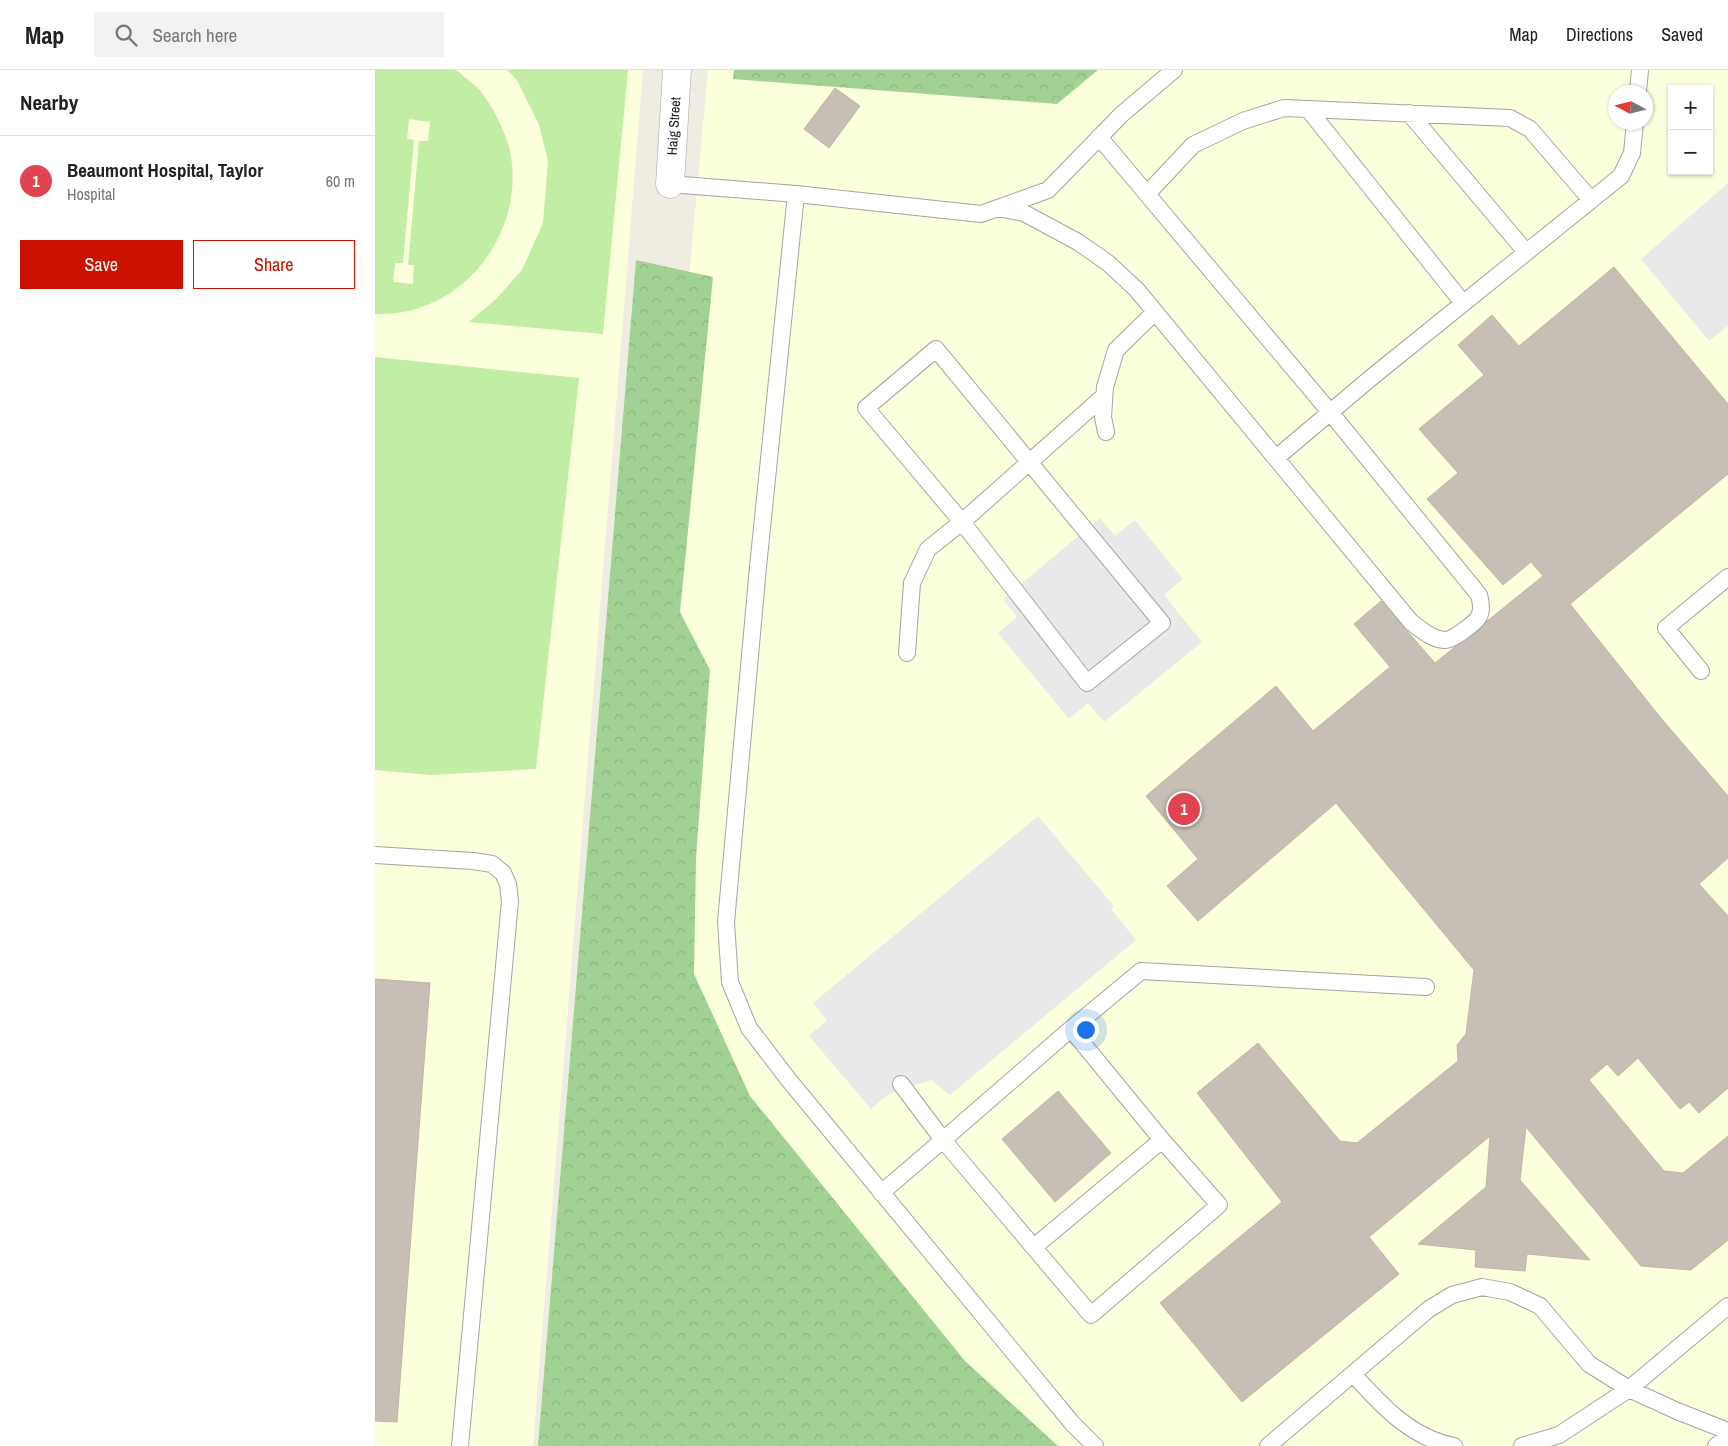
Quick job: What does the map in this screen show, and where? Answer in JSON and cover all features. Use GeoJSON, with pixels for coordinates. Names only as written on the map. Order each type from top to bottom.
{"type":"FeatureCollection","features":[{"type":"Feature","properties":{"kind":"street","name":"Haig Street"},"geometry":{"type":"LineString","coordinates":[[670,184],[677,70]]}},
{"type":"Feature","properties":{"kind":"lane"},"geometry":{"type":"LineString","coordinates":[[670,184],[796,194],[981,214],[1047,190],[1122,114],[1174,70]]}},
{"type":"Feature","properties":{"kind":"lane"},"geometry":{"type":"LineString","coordinates":[[1639,85],[1640,70]]}},
{"type":"Feature","properties":{"kind":"lane"},"geometry":{"type":"LineString","coordinates":[[1147,194],[1193,145],[1243,121],[1284,108],[1510,118],[1530,129],[1591,200]]}},
{"type":"Feature","properties":{"kind":"lane"},"geometry":{"type":"LineString","coordinates":[[1308,109],[1463,303]]}},
{"type":"Feature","properties":{"kind":"lane"},"geometry":{"type":"LineString","coordinates":[[1409,113],[1526,252]]}},
{"type":"Feature","properties":{"kind":"lane"},"geometry":{"type":"LineString","coordinates":[[1276,458],[1463,303],[1621,176],[1632,153],[1634,130]]}},
{"type":"Feature","properties":{"kind":"lane"},"geometry":{"type":"LineString","coordinates":[[998,208],[1024,213],[1078,242],[1108,263],[1137,290],[1411,622],[1432,637],[1447,641],[1456,638],[1478,618],[1482,608],[1479,594],[1330,412],[1099,137]]}},
{"type":"Feature","properties":{"kind":"lane"},"geometry":{"type":"LineString","coordinates":[[796,194],[758,568],[725,922],[730,982],[749,1028],[788,1080],[1072,1423],[1095,1446]]}},
{"type":"Feature","properties":{"kind":"lane"},"geometry":{"type":"LineString","coordinates":[[1106,432],[1103,416],[1105,387],[1116,350],[1155,312]]}},
{"type":"Feature","properties":{"kind":"lane"},"geometry":{"type":"LineString","coordinates":[[936,349],[1030,463],[1162,624],[1087,683],[962,522],[866,408],[936,349]]}},
{"type":"Feature","properties":{"kind":"lane"},"geometry":{"type":"LineString","coordinates":[[907,653],[912,583],[928,549],[1030,463],[1104,396]]}},
{"type":"Feature","properties":{"kind":"lane"},"geometry":{"type":"LineString","coordinates":[[1701,671],[1666,628],[1725,584]]}},
{"type":"Feature","properties":{"kind":"lane"},"geometry":{"type":"LineString","coordinates":[[375,855],[473,861],[492,864],[503,873],[508,884],[510,901],[460,1446]]}},
{"type":"Feature","properties":{"kind":"lane"},"geometry":{"type":"LineString","coordinates":[[881,1193],[1141,971],[1426,986]]}},
{"type":"Feature","properties":{"kind":"lane"},"geometry":{"type":"LineString","coordinates":[[901,1084],[943,1140],[1091,1315],[1219,1205],[1162,1140],[1071,1029]]}},
{"type":"Feature","properties":{"kind":"lane"},"geometry":{"type":"LineString","coordinates":[[1034,1247],[1162,1140]]}},
{"type":"Feature","properties":{"kind":"lane"},"geometry":{"type":"LineString","coordinates":[[1275,1444],[1429,1309],[1452,1295],[1481,1287],[1510,1292],[1540,1306],[1589,1364],[1629,1389],[1677,1411],[1728,1431]]}},
{"type":"Feature","properties":{"kind":"lane"},"geometry":{"type":"LineString","coordinates":[[1523,1446],[1559,1436],[1629,1389],[1728,1306]]}},
{"type":"Feature","properties":{"kind":"lane"},"geometry":{"type":"LineString","coordinates":[[1353,1374],[1377,1401],[1407,1426],[1442,1444],[1454,1446]]}},
{"type":"Feature","properties":{"kind":"lane"},"geometry":{"type":"LineString","coordinates":[[1716,1446],[1728,1436]]}},
{"type":"Feature","properties":{"kind":"shaded area"},"geometry":{"type":"Polygon","coordinates":[[[375,70],[643,70],[533,1446],[375,1446],[375,70]]]}},
{"type":"Feature","properties":{"kind":"shaded area"},"geometry":{"type":"Polygon","coordinates":[[[708,70],[1728,70],[1728,1446],[582,1446],[708,70]]]}},
{"type":"Feature","properties":{"kind":"shaded area"},"geometry":{"type":"Polygon","coordinates":[[[1728,183],[1728,326],[1709,341],[1641,259],[1728,183]]]}},
{"type":"Feature","properties":{"kind":"shaded area"},"geometry":{"type":"Polygon","coordinates":[[[1100,518],[1115,536],[1135,520],[1183,579],[1164,595],[1202,642],[1104,722],[1088,703],[1069,719],[998,633],[1017,617],[1003,599],[1100,518]]]}},
{"type":"Feature","properties":{"kind":"shaded area"},"geometry":{"type":"Polygon","coordinates":[[[1038,816],[1114,906],[1111,909],[1136,940],[950,1095],[931,1080],[889,1094],[871,1109],[809,1036],[827,1020],[813,1003],[1038,816]]]}},
{"type":"Feature","properties":{"kind":"green space"},"geometry":{"type":"Polygon","coordinates":[[[375,70],[455,70],[482,93],[495,113],[505,136],[510,151],[513,182],[508,212],[497,240],[481,265],[460,286],[435,302],[406,312],[375,314],[375,70]],[[409,119],[407,139],[414,140],[403,263],[395,263],[393,282],[413,284],[414,265],[408,265],[419,141],[428,141],[430,122],[409,119]]]}},
{"type":"Feature","properties":{"kind":"green space"},"geometry":{"type":"Polygon","coordinates":[[[507,70],[628,70],[603,334],[469,322],[496,299],[522,270],[543,223],[548,161],[539,125],[517,80],[507,70]]]}},
{"type":"Feature","properties":{"kind":"green space"},"geometry":{"type":"Polygon","coordinates":[[[734,70],[1098,70],[1057,104],[733,79],[734,70]]]}},
{"type":"Feature","properties":{"kind":"green space"},"geometry":{"type":"Polygon","coordinates":[[[636,260],[713,277],[680,612],[710,670],[696,858],[694,974],[750,1096],[965,1361],[1058,1446],[538,1446],[636,260]]]}},
{"type":"Feature","properties":{"kind":"green space"},"geometry":{"type":"Polygon","coordinates":[[[375,357],[579,378],[536,769],[431,775],[375,770],[375,357]]]}},
{"type":"Feature","properties":{"kind":"building"},"geometry":{"type":"Polygon","coordinates":[[[835,88],[860,106],[829,148],[804,129],[835,88]]]}},
{"type":"Feature","properties":{"kind":"building"},"geometry":{"type":"Polygon","coordinates":[[[1614,267],[1728,404],[1728,474],[1570,604],[1660,717],[1728,796],[1728,858],[1699,884],[1728,916],[1728,1088],[1699,1113],[1689,1102],[1680,1109],[1638,1058],[1618,1076],[1607,1064],[1589,1080],[1664,1171],[1683,1173],[1728,1136],[1728,1240],[1691,1270],[1641,1266],[1526,1127],[1520,1180],[1590,1260],[1527,1254],[1525,1271],[1475,1267],[1476,1250],[1418,1244],[1486,1187],[1490,1136],[1369,1237],[1399,1274],[1242,1402],[1160,1303],[1282,1202],[1197,1093],[1258,1043],[1340,1141],[1357,1143],[1458,1061],[1457,1045],[1466,1034],[1474,970],[1336,803],[1198,921],[1167,886],[1198,859],[1146,796],[1276,686],[1313,731],[1390,667],[1354,624],[1381,601],[1435,663],[1543,576],[1531,562],[1503,585],[1427,499],[1458,473],[1419,429],[1484,375],[1458,345],[1492,315],[1519,346],[1614,267]]]}},
{"type":"Feature","properties":{"kind":"building"},"geometry":{"type":"Polygon","coordinates":[[[375,979],[430,983],[397,1422],[375,1421],[375,979]]]}},
{"type":"Feature","properties":{"kind":"building"},"geometry":{"type":"Polygon","coordinates":[[[1058,1091],[1111,1153],[1055,1202],[1002,1139],[1058,1091]]]}},
{"type":"Feature","properties":{"kind":"place","name":"Beaumont Hospital, Taylor"},"geometry":{"type":"Point","coordinates":[1184,809]}}]}
